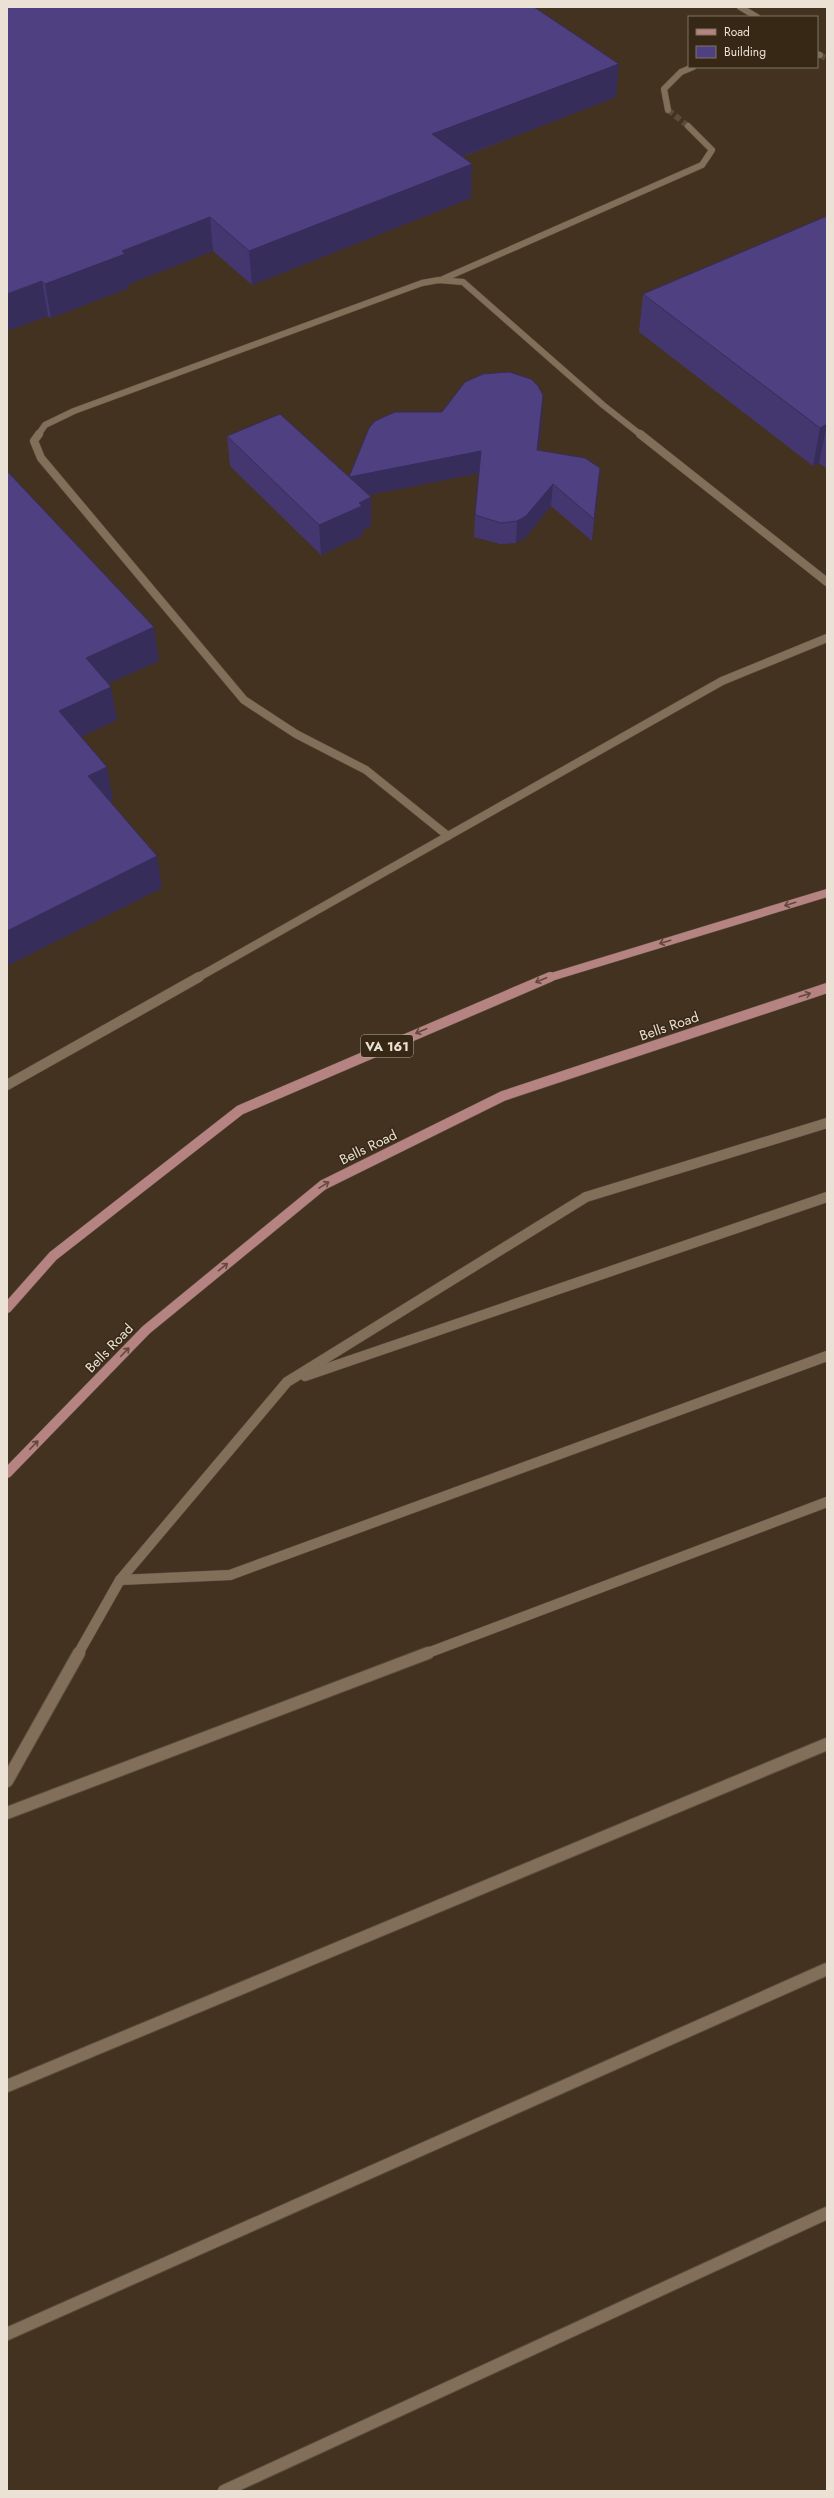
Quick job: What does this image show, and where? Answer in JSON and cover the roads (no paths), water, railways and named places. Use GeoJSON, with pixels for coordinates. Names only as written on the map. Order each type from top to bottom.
{"type":"FeatureCollection","features":[{"type":"Feature","properties":{"kind":"main road","name":"VA 161"},"geometry":{"type":"LineString","coordinates":[[7,1308],[53,1256],[240,1110],[549,976],[827,893]]}},
{"type":"Feature","properties":{"kind":"main road","name":"Bells Road"},"geometry":{"type":"LineString","coordinates":[[7,1474],[146,1330],[323,1185],[503,1096],[827,988]]}},
{"type":"Feature","properties":{"kind":"lane"},"geometry":{"type":"LineString","coordinates":[[740,7],[755,16]]}},
{"type":"Feature","properties":{"kind":"lane"},"geometry":{"type":"LineString","coordinates":[[668,110],[664,89],[681,72],[691,68]]}},
{"type":"Feature","properties":{"kind":"lane"},"geometry":{"type":"LineString","coordinates":[[448,836],[366,770],[296,734],[244,700],[41,458],[34,441],[45,425],[74,411],[422,283],[439,280],[702,165],[712,150],[688,126]]}},
{"type":"Feature","properties":{"kind":"lane"},"geometry":{"type":"LineString","coordinates":[[439,280],[463,282],[603,406],[827,582]]}},
{"type":"Feature","properties":{"kind":"lane"},"geometry":{"type":"LineString","coordinates":[[7,1085],[722,681],[827,638]]}},
{"type":"Feature","properties":{"kind":"lane"},"geometry":{"type":"LineString","coordinates":[[7,1781],[120,1580],[287,1382],[586,1197],[827,1124]]}},
{"type":"Feature","properties":{"kind":"lane"},"geometry":{"type":"LineString","coordinates":[[287,1382],[827,1197]]}},
{"type":"Feature","properties":{"kind":"lane"},"geometry":{"type":"LineString","coordinates":[[120,1580],[230,1575],[827,1356]]}},
{"type":"Feature","properties":{"kind":"lane"},"geometry":{"type":"LineString","coordinates":[[7,1813],[827,1502]]}},
{"type":"Feature","properties":{"kind":"lane"},"geometry":{"type":"LineString","coordinates":[[7,2086],[827,1744]]}},
{"type":"Feature","properties":{"kind":"lane"},"geometry":{"type":"LineString","coordinates":[[7,2334],[827,1969]]}},
{"type":"Feature","properties":{"kind":"lane"},"geometry":{"type":"LineString","coordinates":[[224,2491],[827,2213]]}},
{"type":"Feature","properties":{"kind":"tunnel"},"geometry":{"type":"LineString","coordinates":[[820,55],[827,59]]}},
{"type":"Feature","properties":{"kind":"tunnel"},"geometry":{"type":"LineString","coordinates":[[668,110],[688,126]]}}]}
